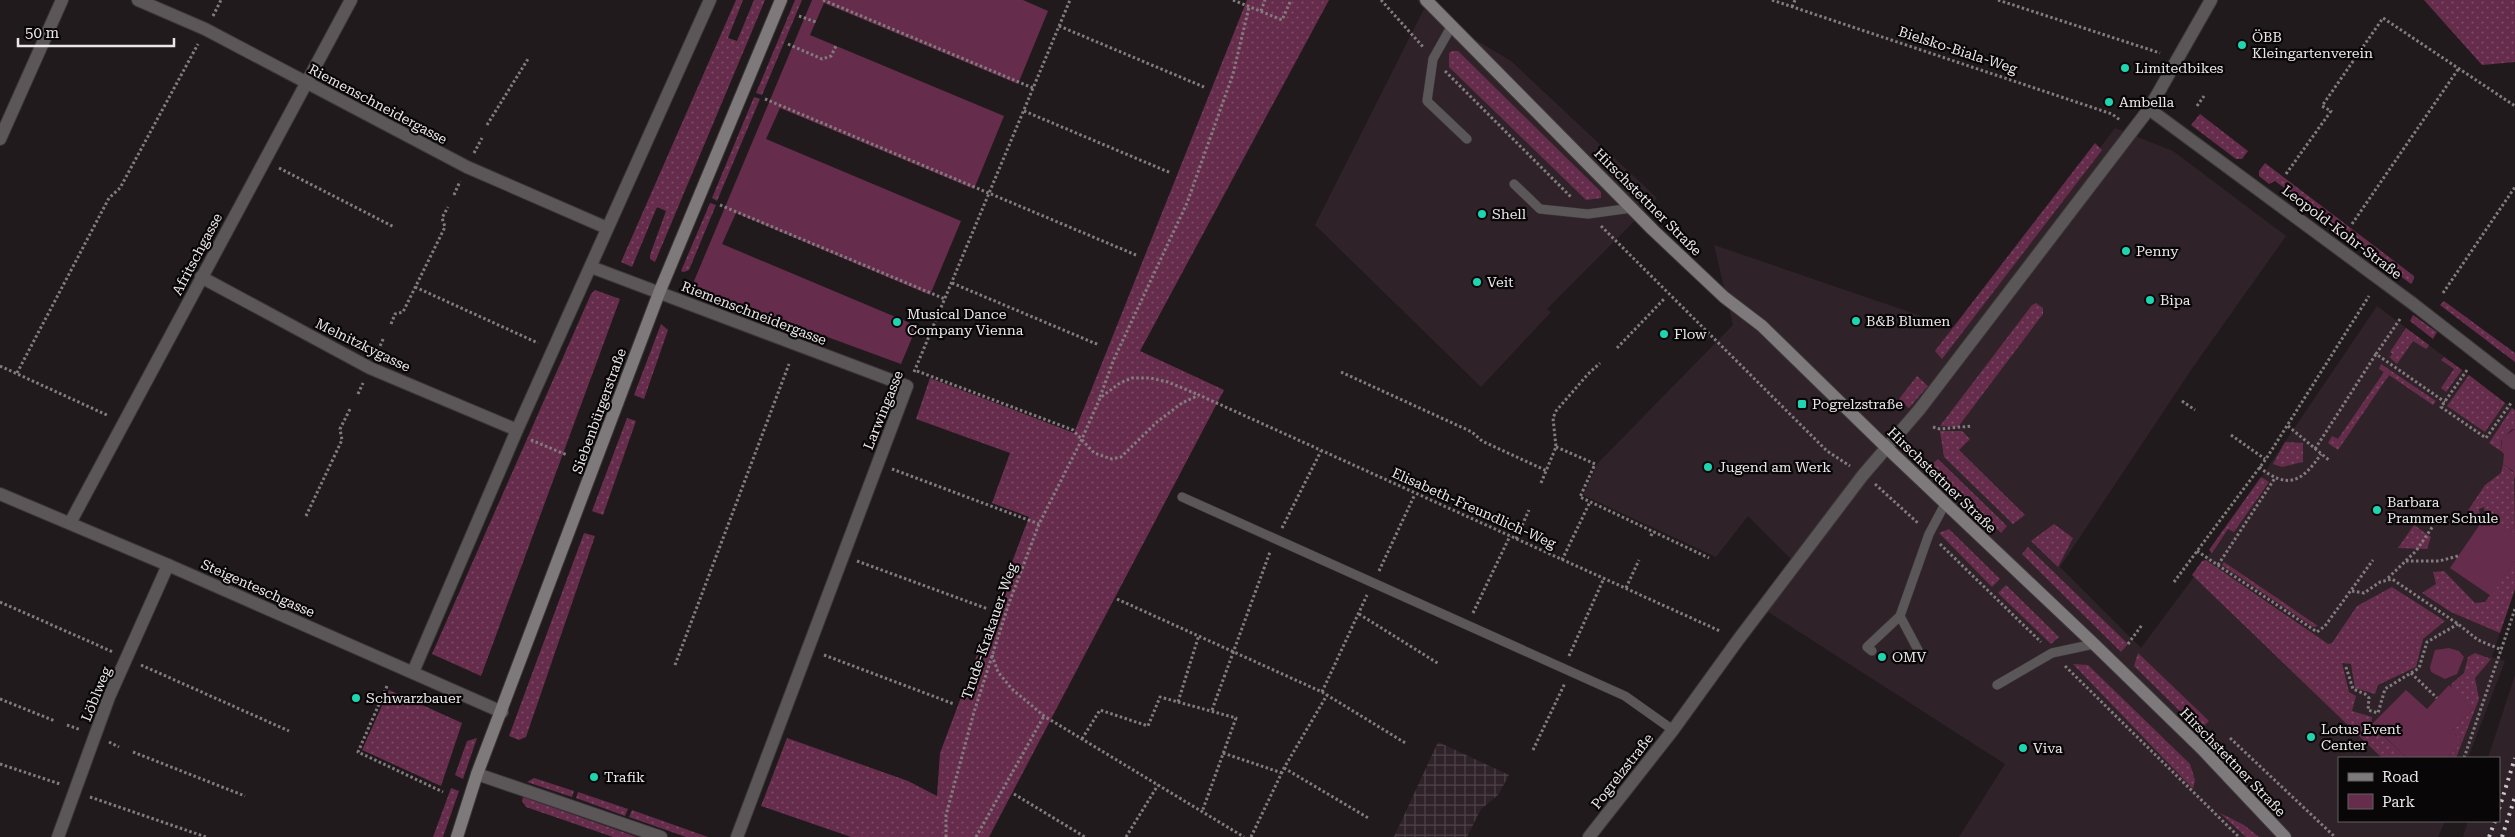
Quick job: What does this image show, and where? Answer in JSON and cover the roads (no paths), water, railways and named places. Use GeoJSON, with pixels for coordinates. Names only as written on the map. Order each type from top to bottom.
{"type":"FeatureCollection","features":[{"type":"Feature","properties":{"kind":"main road","name":"Siebenbürgerstraße"},"geometry":{"type":"LineString","coordinates":[[457,837],[477,774],[659,293],[781,0]]}},
{"type":"Feature","properties":{"kind":"main road","name":"Hirschstettner Straße"},"geometry":{"type":"LineString","coordinates":[[1426,0],[1632,208],[1724,297],[1762,326],[1945,504],[2094,644],[2202,749],[2285,837]]}},
{"type":"Feature","properties":{"kind":"street"},"geometry":{"type":"LineString","coordinates":[[0,139],[62,0]]}},
{"type":"Feature","properties":{"kind":"street","name":"Riemenschneidergasse"},"geometry":{"type":"LineString","coordinates":[[138,0],[205,29],[467,167],[607,228]]}},
{"type":"Feature","properties":{"kind":"street","name":"Afritschgasse"},"geometry":{"type":"LineString","coordinates":[[70,523],[351,0]]}},
{"type":"Feature","properties":{"kind":"street"},"geometry":{"type":"LineString","coordinates":[[412,672],[515,434],[710,0]]}},
{"type":"Feature","properties":{"kind":"street","name":"Pogrelzstraße"},"geometry":{"type":"LineString","coordinates":[[1589,837],[1673,730],[1738,640],[1863,475],[1888,449],[2133,131],[2149,109],[2211,0]]}},
{"type":"Feature","properties":{"kind":"street","name":"Leopold-Kohr-Straße"},"geometry":{"type":"LineString","coordinates":[[2149,109],[2381,280],[2515,382]]}},
{"type":"Feature","properties":{"kind":"street","name":"Riemenschneidergasse"},"geometry":{"type":"LineString","coordinates":[[591,267],[907,386]]}},
{"type":"Feature","properties":{"kind":"street","name":"Melnitzkygasse"},"geometry":{"type":"LineString","coordinates":[[201,277],[370,368],[515,434]]}},
{"type":"Feature","properties":{"kind":"street","name":"Larwingasse"},"geometry":{"type":"LineString","coordinates":[[737,837],[907,386]]}},
{"type":"Feature","properties":{"kind":"street","name":"Steigenteschgasse"},"geometry":{"type":"LineString","coordinates":[[0,494],[168,565],[502,712]]}},
{"type":"Feature","properties":{"kind":"street","name":"Löblweg"},"geometry":{"type":"LineString","coordinates":[[58,837],[110,697],[168,565]]}},
{"type":"Feature","properties":{"kind":"street"},"geometry":{"type":"LineString","coordinates":[[477,774],[661,837]]}},
{"type":"Feature","properties":{"kind":"lane"},"geometry":{"type":"LineString","coordinates":[[1451,27],[1433,59],[1427,101],[1467,139]]}},
{"type":"Feature","properties":{"kind":"lane"},"geometry":{"type":"LineString","coordinates":[[1514,184],[1540,209],[1588,214],[1632,208]]}},
{"type":"Feature","properties":{"kind":"lane"},"geometry":{"type":"LineString","coordinates":[[1182,497],[1626,696],[1673,730]]}},
{"type":"Feature","properties":{"kind":"lane"},"geometry":{"type":"LineString","coordinates":[[1872,651],[1867,646],[1900,616],[1930,534],[1945,504]]}},
{"type":"Feature","properties":{"kind":"lane"},"geometry":{"type":"LineString","coordinates":[[1900,616],[1918,650]]}},
{"type":"Feature","properties":{"kind":"lane"},"geometry":{"type":"LineString","coordinates":[[1997,685],[2052,653],[2094,644]]}},
{"type":"Feature","properties":{"kind":"railway"},"geometry":{"type":"LineString","coordinates":[[2500,806],[2515,758]]}},
{"type":"Feature","properties":{"kind":"railway"},"geometry":{"type":"LineString","coordinates":[[2502,837],[2515,797]]}},
{"type":"Feature","properties":{"kind":"railway"},"geometry":{"type":"LineString","coordinates":[[2489,837],[2495,822]]}},
{"type":"Feature","properties":{"kind":"place","name":"ÖBB Kleingartenverein"},"geometry":{"type":"Point","coordinates":[2242,45]}},
{"type":"Feature","properties":{"kind":"place","name":"Limitedbikes"},"geometry":{"type":"Point","coordinates":[2125,68]}},
{"type":"Feature","properties":{"kind":"place","name":"Ambella"},"geometry":{"type":"Point","coordinates":[2109,102]}},
{"type":"Feature","properties":{"kind":"place","name":"Shell"},"geometry":{"type":"Point","coordinates":[1482,214]}},
{"type":"Feature","properties":{"kind":"place","name":"Penny"},"geometry":{"type":"Point","coordinates":[2126,251]}},
{"type":"Feature","properties":{"kind":"place","name":"Veit"},"geometry":{"type":"Point","coordinates":[1477,282]}},
{"type":"Feature","properties":{"kind":"place","name":"Bipa"},"geometry":{"type":"Point","coordinates":[2150,300]}},
{"type":"Feature","properties":{"kind":"place","name":"B&B Blumen"},"geometry":{"type":"Point","coordinates":[1856,321]}},
{"type":"Feature","properties":{"kind":"place","name":"Musical Dance Company Vienna"},"geometry":{"type":"Point","coordinates":[897,322]}},
{"type":"Feature","properties":{"kind":"place","name":"Flow"},"geometry":{"type":"Point","coordinates":[1664,334]}},
{"type":"Feature","properties":{"kind":"place","name":"Pogrelzstraße"},"geometry":{"type":"Point","coordinates":[1802,404]}},
{"type":"Feature","properties":{"kind":"place","name":"Jugend am Werk"},"geometry":{"type":"Point","coordinates":[1708,467]}},
{"type":"Feature","properties":{"kind":"place","name":"Barbara Prammer Schule"},"geometry":{"type":"Point","coordinates":[2377,510]}},
{"type":"Feature","properties":{"kind":"place","name":"OMV"},"geometry":{"type":"Point","coordinates":[1882,657]}},
{"type":"Feature","properties":{"kind":"place","name":"Schwarzbauer"},"geometry":{"type":"Point","coordinates":[356,698]}},
{"type":"Feature","properties":{"kind":"place","name":"Lotus Event Center"},"geometry":{"type":"Point","coordinates":[2311,737]}},
{"type":"Feature","properties":{"kind":"place","name":"Viva"},"geometry":{"type":"Point","coordinates":[2023,748]}},
{"type":"Feature","properties":{"kind":"place","name":"Trafik"},"geometry":{"type":"Point","coordinates":[594,777]}}]}
